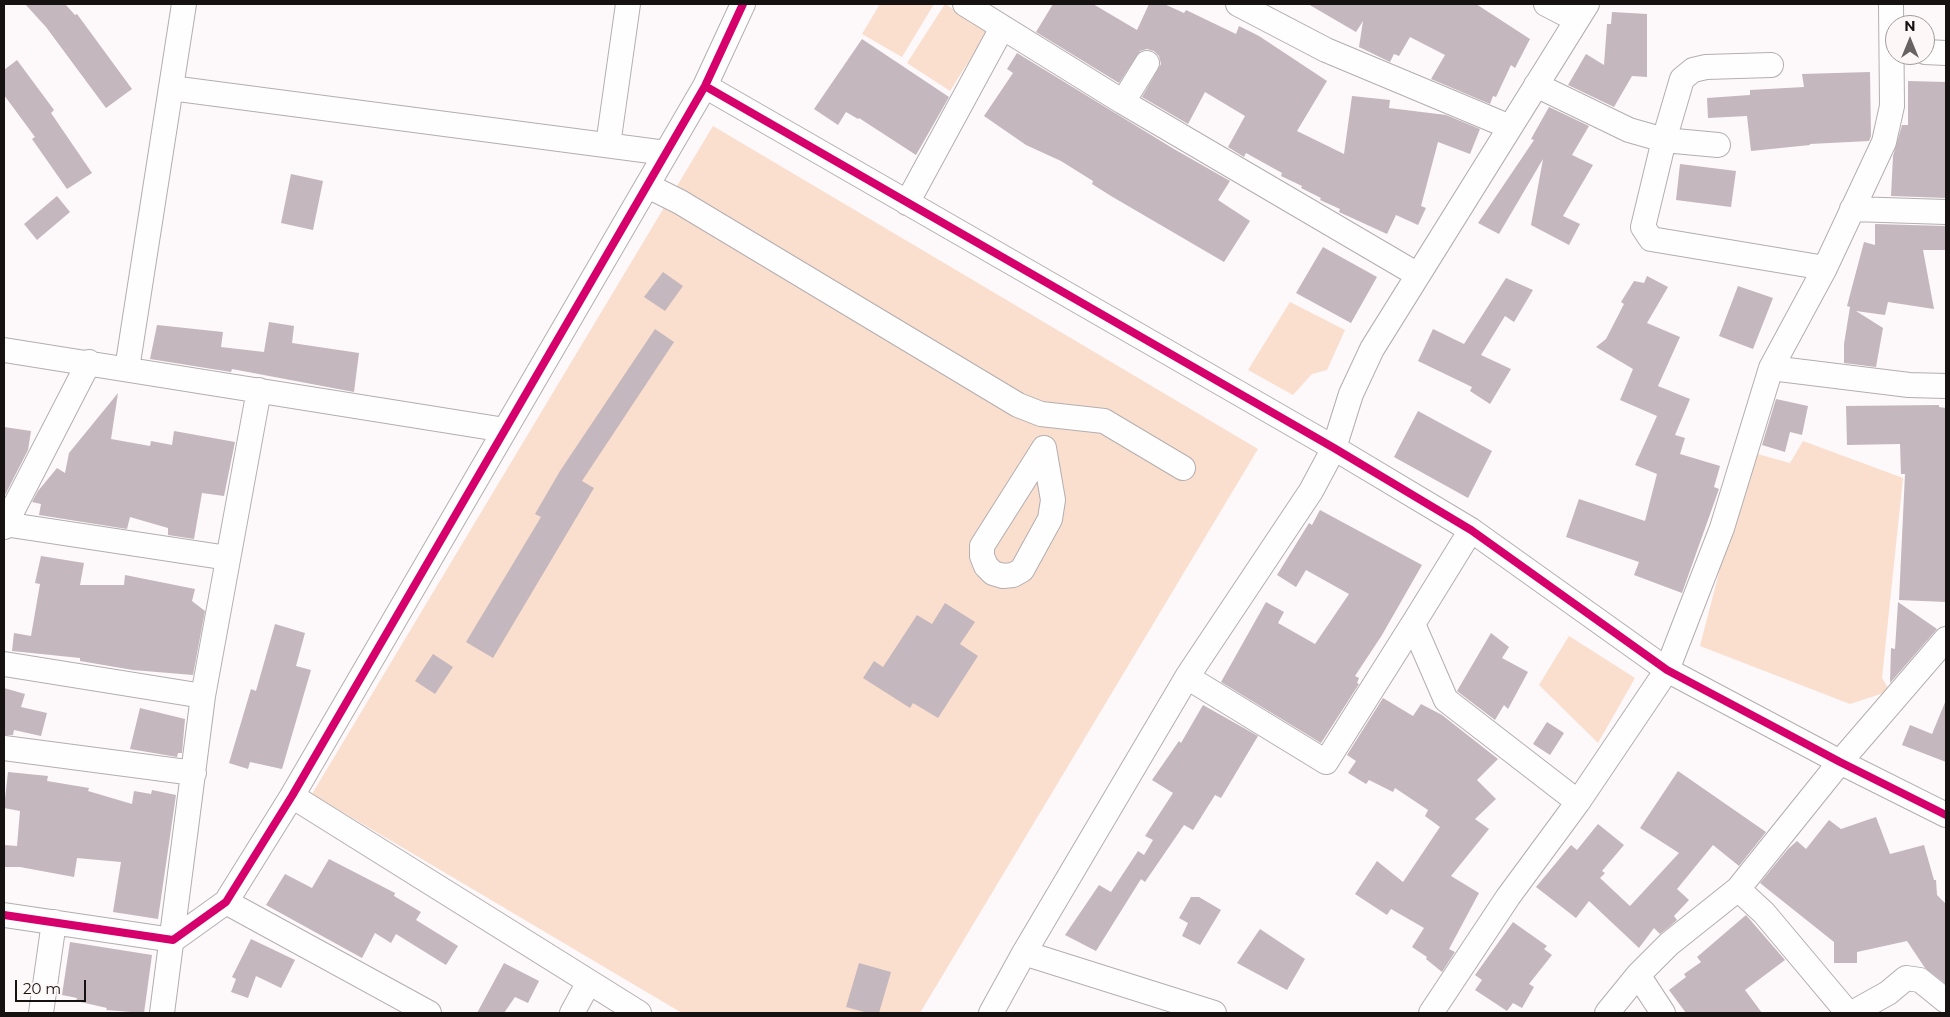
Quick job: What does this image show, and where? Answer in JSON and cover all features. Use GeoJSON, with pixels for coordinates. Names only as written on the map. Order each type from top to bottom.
{"type":"FeatureCollection","features":[{"type":"Feature","properties":{"kind":"street"},"geometry":{"type":"LineString","coordinates":[[126,368],[184,4]]}},
{"type":"Feature","properties":{"kind":"street"},"geometry":{"type":"LineString","coordinates":[[608,145],[628,4]]}},
{"type":"Feature","properties":{"kind":"street"},"geometry":{"type":"LineString","coordinates":[[4,914],[173,940],[226,902],[292,796],[648,186],[705,86],[744,4]]}},
{"type":"Feature","properties":{"kind":"street"},"geometry":{"type":"LineString","coordinates":[[965,4],[1123,102],[1418,275]]}},
{"type":"Feature","properties":{"kind":"street"},"geometry":{"type":"LineString","coordinates":[[1238,4],[1326,50],[1510,127]]}},
{"type":"Feature","properties":{"kind":"street"},"geometry":{"type":"LineString","coordinates":[[991,1013],[1024,953],[1187,677],[1311,491],[1334,448],[1361,371],[1418,275],[1582,12],[1546,4]]}},
{"type":"Feature","properties":{"kind":"street"},"geometry":{"type":"LineString","coordinates":[[907,203],[1002,28]]}},
{"type":"Feature","properties":{"kind":"street"},"geometry":{"type":"LineString","coordinates":[[1123,102],[1147,63]]}},
{"type":"Feature","properties":{"kind":"street"},"geometry":{"type":"LineString","coordinates":[[1771,65],[1706,67],[1687,74],[1679,86],[1643,227],[1647,236],[1657,241],[1825,268]]}},
{"type":"Feature","properties":{"kind":"street"},"geometry":{"type":"LineString","coordinates":[[1431,1013],[1508,897],[1578,802],[1667,670],[1722,528],[1771,368],[1825,268],[1884,142],[1892,106],[1893,65]]}},
{"type":"Feature","properties":{"kind":"street"},"geometry":{"type":"LineString","coordinates":[[1536,85],[1630,130],[1664,140],[1718,145]]}},
{"type":"Feature","properties":{"kind":"street"},"geometry":{"type":"LineString","coordinates":[[705,86],[1334,448],[1471,530],[1667,670],[1840,762],[1946,815]]}},
{"type":"Feature","properties":{"kind":"street"},"geometry":{"type":"LineString","coordinates":[[171,88],[666,153]]}},
{"type":"Feature","properties":{"kind":"street"},"geometry":{"type":"LineString","coordinates":[[648,186],[680,202],[1018,405],[1052,416],[1104,421],[1183,468]]}},
{"type":"Feature","properties":{"kind":"street"},"geometry":{"type":"LineString","coordinates":[[1852,209],[1946,212]]}},
{"type":"Feature","properties":{"kind":"street"},"geometry":{"type":"LineString","coordinates":[[4,350],[505,430]]}},
{"type":"Feature","properties":{"kind":"street"},"geometry":{"type":"LineString","coordinates":[[88,362],[4,525],[228,558]]}},
{"type":"Feature","properties":{"kind":"street"},"geometry":{"type":"LineString","coordinates":[[1771,368],[1909,385],[1946,386]]}},
{"type":"Feature","properties":{"kind":"street"},"geometry":{"type":"LineString","coordinates":[[162,1013],[173,940],[203,696],[259,390]]}},
{"type":"Feature","properties":{"kind":"street"},"geometry":{"type":"LineString","coordinates":[[1044,448],[1053,500],[1050,518],[1022,570],[1013,575],[1003,576],[993,573],[986,566],[982,556],[982,546],[1044,448],[1052,416]]}},
{"type":"Feature","properties":{"kind":"street"},"geometry":{"type":"LineString","coordinates":[[1187,677],[1326,762],[1471,530]]}},
{"type":"Feature","properties":{"kind":"street"},"geometry":{"type":"LineString","coordinates":[[1413,624],[1446,700],[1578,802]]}},
{"type":"Feature","properties":{"kind":"street"},"geometry":{"type":"LineString","coordinates":[[1607,1013],[1638,975],[1669,944],[1738,888],[1840,762],[1946,639]]}},
{"type":"Feature","properties":{"kind":"street"},"geometry":{"type":"LineString","coordinates":[[4,664],[203,696]]}},
{"type":"Feature","properties":{"kind":"street"},"geometry":{"type":"LineString","coordinates":[[4,748],[194,773]]}},
{"type":"Feature","properties":{"kind":"street"},"geometry":{"type":"LineString","coordinates":[[292,796],[639,1013]]}},
{"type":"Feature","properties":{"kind":"street"},"geometry":{"type":"LineString","coordinates":[[1738,888],[1764,913],[1848,1013]]}},
{"type":"Feature","properties":{"kind":"street"},"geometry":{"type":"LineString","coordinates":[[226,902],[429,1013]]}},
{"type":"Feature","properties":{"kind":"street"},"geometry":{"type":"LineString","coordinates":[[41,1013],[54,922]]}},
{"type":"Feature","properties":{"kind":"street"},"geometry":{"type":"LineString","coordinates":[[1024,953],[1214,1013]]}},
{"type":"Feature","properties":{"kind":"street"},"geometry":{"type":"LineString","coordinates":[[1638,975],[1664,1013]]}},
{"type":"Feature","properties":{"kind":"street"},"geometry":{"type":"LineString","coordinates":[[1852,1013],[1888,993],[1906,978],[1920,980],[1946,1001]]}},
{"type":"Feature","properties":{"kind":"street"},"geometry":{"type":"LineString","coordinates":[[572,1013],[589,982]]}},
{"type":"Feature","properties":{"kind":"shaded area"},"geometry":{"type":"Polygon","coordinates":[[[880,4],[934,4],[902,57],[862,34],[880,4]]]}},
{"type":"Feature","properties":{"kind":"shaded area"},"geometry":{"type":"Polygon","coordinates":[[[945,4],[988,31],[950,91],[907,63],[945,4]]]}},
{"type":"Feature","properties":{"kind":"shaded area"},"geometry":{"type":"Polygon","coordinates":[[[713,126],[1258,449],[920,1013],[682,1013],[312,794],[713,126]]]}},
{"type":"Feature","properties":{"kind":"shaded area"},"geometry":{"type":"Polygon","coordinates":[[[1290,302],[1345,330],[1327,370],[1312,374],[1293,395],[1248,370],[1290,302]]]}},
{"type":"Feature","properties":{"kind":"shaded area"},"geometry":{"type":"Polygon","coordinates":[[[1803,441],[1903,478],[1882,678],[1890,691],[1850,704],[1700,646],[1750,452],[1790,463],[1803,441]]]}},
{"type":"Feature","properties":{"kind":"shaded area"},"geometry":{"type":"Polygon","coordinates":[[[1569,636],[1635,678],[1598,743],[1539,685],[1569,636]]]}},
{"type":"Feature","properties":{"kind":"building"},"geometry":{"type":"Polygon","coordinates":[[[25,4],[65,4],[75,15],[77,14],[132,89],[106,108],[46,27],[25,4]]]}},
{"type":"Feature","properties":{"kind":"building"},"geometry":{"type":"Polygon","coordinates":[[[1053,4],[1093,4],[1137,30],[1149,4],[1164,4],[1184,13],[1186,10],[1236,34],[1239,26],[1259,36],[1327,81],[1297,131],[1344,154],[1352,96],[1390,100],[1389,108],[1446,115],[1480,129],[1470,154],[1438,142],[1421,206],[1426,208],[1418,225],[1396,215],[1387,234],[1339,212],[1340,209],[1320,200],[1321,198],[1301,188],[1302,186],[1281,176],[1282,173],[1246,153],[1244,157],[1228,147],[1245,116],[1205,92],[1188,124],[1142,97],[1161,64],[1159,56],[1154,51],[1147,49],[1140,51],[1119,83],[1036,32],[1053,4]]]}},
{"type":"Feature","properties":{"kind":"building"},"geometry":{"type":"Polygon","coordinates":[[[1308,4],[1476,4],[1530,39],[1515,68],[1511,65],[1496,97],[1493,96],[1490,104],[1431,79],[1445,55],[1410,37],[1399,56],[1394,54],[1390,62],[1359,47],[1363,21],[1356,32],[1308,4]]]}},
{"type":"Feature","properties":{"kind":"building"},"geometry":{"type":"Polygon","coordinates":[[[1612,12],[1647,14],[1647,77],[1632,76],[1614,107],[1568,85],[1586,54],[1604,65],[1607,24],[1611,24],[1612,12]]]}},
{"type":"Feature","properties":{"kind":"building"},"geometry":{"type":"Polygon","coordinates":[[[862,39],[949,97],[916,155],[859,118],[846,112],[838,125],[814,109],[862,39]]]}},
{"type":"Feature","properties":{"kind":"building"},"geometry":{"type":"Polygon","coordinates":[[[1017,53],[1230,181],[1218,200],[1250,221],[1224,262],[1111,196],[1092,184],[1093,181],[1061,161],[1026,145],[984,116],[1013,73],[1007,69],[1017,53]]]}},
{"type":"Feature","properties":{"kind":"building"},"geometry":{"type":"Polygon","coordinates":[[[17,60],[54,110],[51,113],[92,173],[67,189],[32,139],[35,137],[4,95],[4,70],[17,60]]]}},
{"type":"Feature","properties":{"kind":"building"},"geometry":{"type":"Polygon","coordinates":[[[1870,72],[1871,136],[1869,141],[1810,144],[1751,151],[1747,116],[1708,118],[1707,98],[1750,95],[1750,90],[1804,87],[1802,74],[1870,72]]]}},
{"type":"Feature","properties":{"kind":"building"},"geometry":{"type":"Polygon","coordinates":[[[1908,81],[1946,82],[1946,198],[1891,196],[1893,156],[1902,125],[1908,125],[1908,81]]]}},
{"type":"Feature","properties":{"kind":"building"},"geometry":{"type":"Polygon","coordinates":[[[1549,107],[1589,126],[1572,155],[1593,165],[1563,216],[1580,224],[1569,245],[1531,225],[1543,159],[1499,234],[1478,223],[1534,140],[1531,139],[1549,107]]]}},
{"type":"Feature","properties":{"kind":"building"},"geometry":{"type":"Polygon","coordinates":[[[1680,164],[1736,171],[1731,207],[1676,200],[1680,164]]]}},
{"type":"Feature","properties":{"kind":"building"},"geometry":{"type":"Polygon","coordinates":[[[291,174],[323,181],[313,230],[281,223],[291,174]]]}},
{"type":"Feature","properties":{"kind":"building"},"geometry":{"type":"Polygon","coordinates":[[[57,196],[70,212],[37,240],[24,224],[57,196]]]}},
{"type":"Feature","properties":{"kind":"building"},"geometry":{"type":"Polygon","coordinates":[[[1875,224],[1946,226],[1946,250],[1923,250],[1934,309],[1888,302],[1885,315],[1856,311],[1883,328],[1876,367],[1844,363],[1844,344],[1850,307],[1847,306],[1864,242],[1875,245],[1875,224]]]}},
{"type":"Feature","properties":{"kind":"building"},"geometry":{"type":"Polygon","coordinates":[[[1323,247],[1377,277],[1351,323],[1296,293],[1323,247]]]}},
{"type":"Feature","properties":{"kind":"building"},"geometry":{"type":"Polygon","coordinates":[[[663,272],[683,286],[665,311],[644,297],[663,272]]]}},
{"type":"Feature","properties":{"kind":"building"},"geometry":{"type":"Polygon","coordinates":[[[1647,276],[1668,287],[1647,323],[1680,337],[1658,386],[1690,399],[1675,435],[1685,438],[1680,454],[1720,466],[1714,487],[1719,489],[1682,593],[1634,575],[1639,562],[1566,537],[1579,499],[1645,521],[1657,474],[1635,465],[1657,416],[1620,400],[1633,369],[1596,347],[1606,339],[1624,304],[1621,302],[1634,281],[1644,283],[1647,276]]]}},
{"type":"Feature","properties":{"kind":"building"},"geometry":{"type":"Polygon","coordinates":[[[1506,278],[1533,290],[1514,322],[1505,316],[1481,355],[1511,369],[1490,404],[1470,391],[1472,387],[1418,361],[1433,329],[1464,344],[1506,278]]]}},
{"type":"Feature","properties":{"kind":"building"},"geometry":{"type":"Polygon","coordinates":[[[1738,286],[1773,298],[1753,349],[1719,336],[1738,286]]]}},
{"type":"Feature","properties":{"kind":"building"},"geometry":{"type":"Polygon","coordinates":[[[269,322],[294,326],[292,343],[359,353],[354,392],[232,369],[231,372],[150,359],[157,325],[223,332],[221,347],[264,352],[269,322]]]}},
{"type":"Feature","properties":{"kind":"building"},"geometry":{"type":"Polygon","coordinates":[[[655,329],[674,342],[582,481],[594,488],[493,658],[466,642],[541,517],[535,514],[560,471],[655,329]]]}},
{"type":"Feature","properties":{"kind":"building"},"geometry":{"type":"Polygon","coordinates":[[[118,393],[111,439],[150,446],[151,441],[172,445],[174,431],[235,442],[224,496],[202,493],[194,539],[168,535],[168,528],[130,517],[127,529],[39,515],[41,504],[32,502],[38,491],[57,468],[65,473],[69,453],[118,393]]]}},
{"type":"Feature","properties":{"kind":"building"},"geometry":{"type":"Polygon","coordinates":[[[1776,399],[1808,406],[1802,435],[1790,432],[1785,452],[1762,445],[1776,399]]]}},
{"type":"Feature","properties":{"kind":"building"},"geometry":{"type":"Polygon","coordinates":[[[1939,405],[1939,407],[1946,408],[1946,602],[1899,600],[1905,474],[1901,474],[1900,444],[1847,445],[1846,406],[1939,405]]]}},
{"type":"Feature","properties":{"kind":"building"},"geometry":{"type":"Polygon","coordinates":[[[1418,411],[1492,451],[1468,498],[1394,457],[1418,411]]]}},
{"type":"Feature","properties":{"kind":"building"},"geometry":{"type":"Polygon","coordinates":[[[4,427],[31,431],[28,450],[4,497],[4,427]]]}},
{"type":"Feature","properties":{"kind":"building"},"geometry":{"type":"Polygon","coordinates":[[[1320,510],[1422,565],[1382,635],[1355,676],[1359,678],[1357,683],[1359,684],[1321,743],[1221,682],[1266,602],[1284,612],[1278,623],[1315,644],[1349,594],[1306,570],[1296,587],[1277,575],[1309,523],[1312,525],[1320,510]]]}},
{"type":"Feature","properties":{"kind":"building"},"geometry":{"type":"Polygon","coordinates":[[[41,556],[84,563],[80,585],[124,585],[125,575],[195,589],[192,601],[205,611],[193,675],[133,670],[80,661],[80,658],[12,651],[14,633],[31,636],[40,584],[35,583],[41,556]]]}},
{"type":"Feature","properties":{"kind":"building"},"geometry":{"type":"Polygon","coordinates":[[[1898,602],[1937,629],[1890,683],[1891,648],[1895,649],[1898,602]]]}},
{"type":"Feature","properties":{"kind":"building"},"geometry":{"type":"Polygon","coordinates":[[[945,603],[975,622],[960,644],[978,656],[938,718],[913,703],[910,708],[863,678],[874,661],[883,667],[917,615],[932,624],[945,603]]]}},
{"type":"Feature","properties":{"kind":"building"},"geometry":{"type":"Polygon","coordinates":[[[275,624],[305,633],[296,666],[311,670],[282,769],[250,762],[248,769],[229,763],[251,689],[256,691],[275,624]]]}},
{"type":"Feature","properties":{"kind":"building"},"geometry":{"type":"Polygon","coordinates":[[[1491,633],[1509,647],[1502,658],[1528,672],[1508,709],[1504,705],[1495,720],[1457,691],[1491,633]]]}},
{"type":"Feature","properties":{"kind":"building"},"geometry":{"type":"Polygon","coordinates":[[[433,654],[453,667],[435,694],[415,681],[433,654]]]}},
{"type":"Feature","properties":{"kind":"building"},"geometry":{"type":"Polygon","coordinates":[[[4,688],[25,694],[21,707],[47,713],[41,736],[14,730],[13,735],[4,735],[4,688]]]}},
{"type":"Feature","properties":{"kind":"building"},"geometry":{"type":"Polygon","coordinates":[[[1383,698],[1413,716],[1421,704],[1442,715],[1498,759],[1477,780],[1496,799],[1475,819],[1489,829],[1451,876],[1479,893],[1449,949],[1455,952],[1442,972],[1426,959],[1427,957],[1412,947],[1424,928],[1391,909],[1387,915],[1355,894],[1377,861],[1403,882],[1440,827],[1425,816],[1428,810],[1395,788],[1393,792],[1369,780],[1366,784],[1348,773],[1356,761],[1347,755],[1383,698]]]}},
{"type":"Feature","properties":{"kind":"building"},"geometry":{"type":"Polygon","coordinates":[[[1946,700],[1946,762],[1902,745],[1910,725],[1932,734],[1946,700]]]}},
{"type":"Feature","properties":{"kind":"building"},"geometry":{"type":"Polygon","coordinates":[[[1203,705],[1258,736],[1221,798],[1215,795],[1193,830],[1184,825],[1145,882],[1141,879],[1096,951],[1065,935],[1099,885],[1111,892],[1138,851],[1144,855],[1153,840],[1145,836],[1173,793],[1152,780],[1179,741],[1181,743],[1203,705]]]}},
{"type":"Feature","properties":{"kind":"building"},"geometry":{"type":"Polygon","coordinates":[[[140,708],[185,719],[182,753],[178,753],[177,757],[130,749],[140,708]]]}},
{"type":"Feature","properties":{"kind":"building"},"geometry":{"type":"Polygon","coordinates":[[[1547,722],[1564,733],[1550,755],[1533,744],[1547,722]]]}},
{"type":"Feature","properties":{"kind":"building"},"geometry":{"type":"Polygon","coordinates":[[[1678,771],[1766,832],[1739,866],[1713,845],[1677,889],[1689,900],[1674,916],[1677,920],[1669,927],[1660,934],[1654,928],[1639,948],[1589,901],[1576,918],[1536,887],[1571,845],[1577,850],[1598,824],[1624,845],[1602,871],[1605,873],[1600,878],[1630,906],[1679,853],[1640,828],[1678,771]]]}},
{"type":"Feature","properties":{"kind":"building"},"geometry":{"type":"Polygon","coordinates":[[[8,772],[48,776],[47,781],[89,788],[88,791],[132,804],[134,791],[151,794],[152,790],[176,795],[158,919],[113,912],[121,862],[77,858],[74,877],[20,867],[4,867],[4,845],[17,846],[20,811],[4,808],[8,772]]]}},
{"type":"Feature","properties":{"kind":"building"},"geometry":{"type":"Polygon","coordinates":[[[1876,817],[1890,854],[1924,845],[1934,880],[1936,880],[1937,895],[1946,904],[1946,984],[1925,968],[1907,941],[1857,952],[1857,963],[1834,963],[1834,942],[1760,883],[1788,849],[1797,841],[1806,849],[1829,820],[1841,829],[1876,817]]]}},
{"type":"Feature","properties":{"kind":"building"},"geometry":{"type":"Polygon","coordinates":[[[329,859],[395,893],[394,896],[421,912],[416,920],[458,946],[446,965],[396,934],[391,943],[375,933],[362,958],[266,905],[285,874],[312,888],[329,859]]]}},
{"type":"Feature","properties":{"kind":"building"},"geometry":{"type":"Polygon","coordinates":[[[1191,897],[1199,897],[1221,910],[1200,945],[1182,936],[1188,923],[1179,918],[1191,897]]]}},
{"type":"Feature","properties":{"kind":"building"},"geometry":{"type":"Polygon","coordinates":[[[1746,915],[1785,960],[1745,990],[1762,1013],[1686,1013],[1669,990],[1686,977],[1684,974],[1701,962],[1697,957],[1746,915]]]}},
{"type":"Feature","properties":{"kind":"building"},"geometry":{"type":"Polygon","coordinates":[[[1513,922],[1547,946],[1544,949],[1552,955],[1529,984],[1534,987],[1522,1008],[1513,1003],[1507,1011],[1475,990],[1482,980],[1475,975],[1513,922]]]}},
{"type":"Feature","properties":{"kind":"building"},"geometry":{"type":"Polygon","coordinates":[[[1260,929],[1305,959],[1287,990],[1237,963],[1260,929]]]}},
{"type":"Feature","properties":{"kind":"building"},"geometry":{"type":"Polygon","coordinates":[[[251,939],[295,960],[281,988],[256,976],[248,998],[231,992],[236,979],[232,977],[251,939]]]}},
{"type":"Feature","properties":{"kind":"building"},"geometry":{"type":"Polygon","coordinates":[[[70,942],[152,955],[144,1013],[106,1010],[107,1008],[76,1001],[77,998],[62,995],[70,942]]]}},
{"type":"Feature","properties":{"kind":"building"},"geometry":{"type":"Polygon","coordinates":[[[504,963],[539,981],[528,1003],[515,997],[504,1013],[477,1013],[504,963]]]}},
{"type":"Feature","properties":{"kind":"building"},"geometry":{"type":"Polygon","coordinates":[[[859,963],[891,972],[879,1013],[868,1013],[846,1007],[859,963]]]}},
{"type":"Feature","properties":{"kind":"cycle path"},"geometry":{"type":"LineString","coordinates":[[4,915],[173,940],[226,902],[292,796],[705,86],[743,4]]}},
{"type":"Feature","properties":{"kind":"cycle path"},"geometry":{"type":"LineString","coordinates":[[705,86],[1334,448],[1471,530],[1667,670],[1840,762],[1946,815]]}}]}
